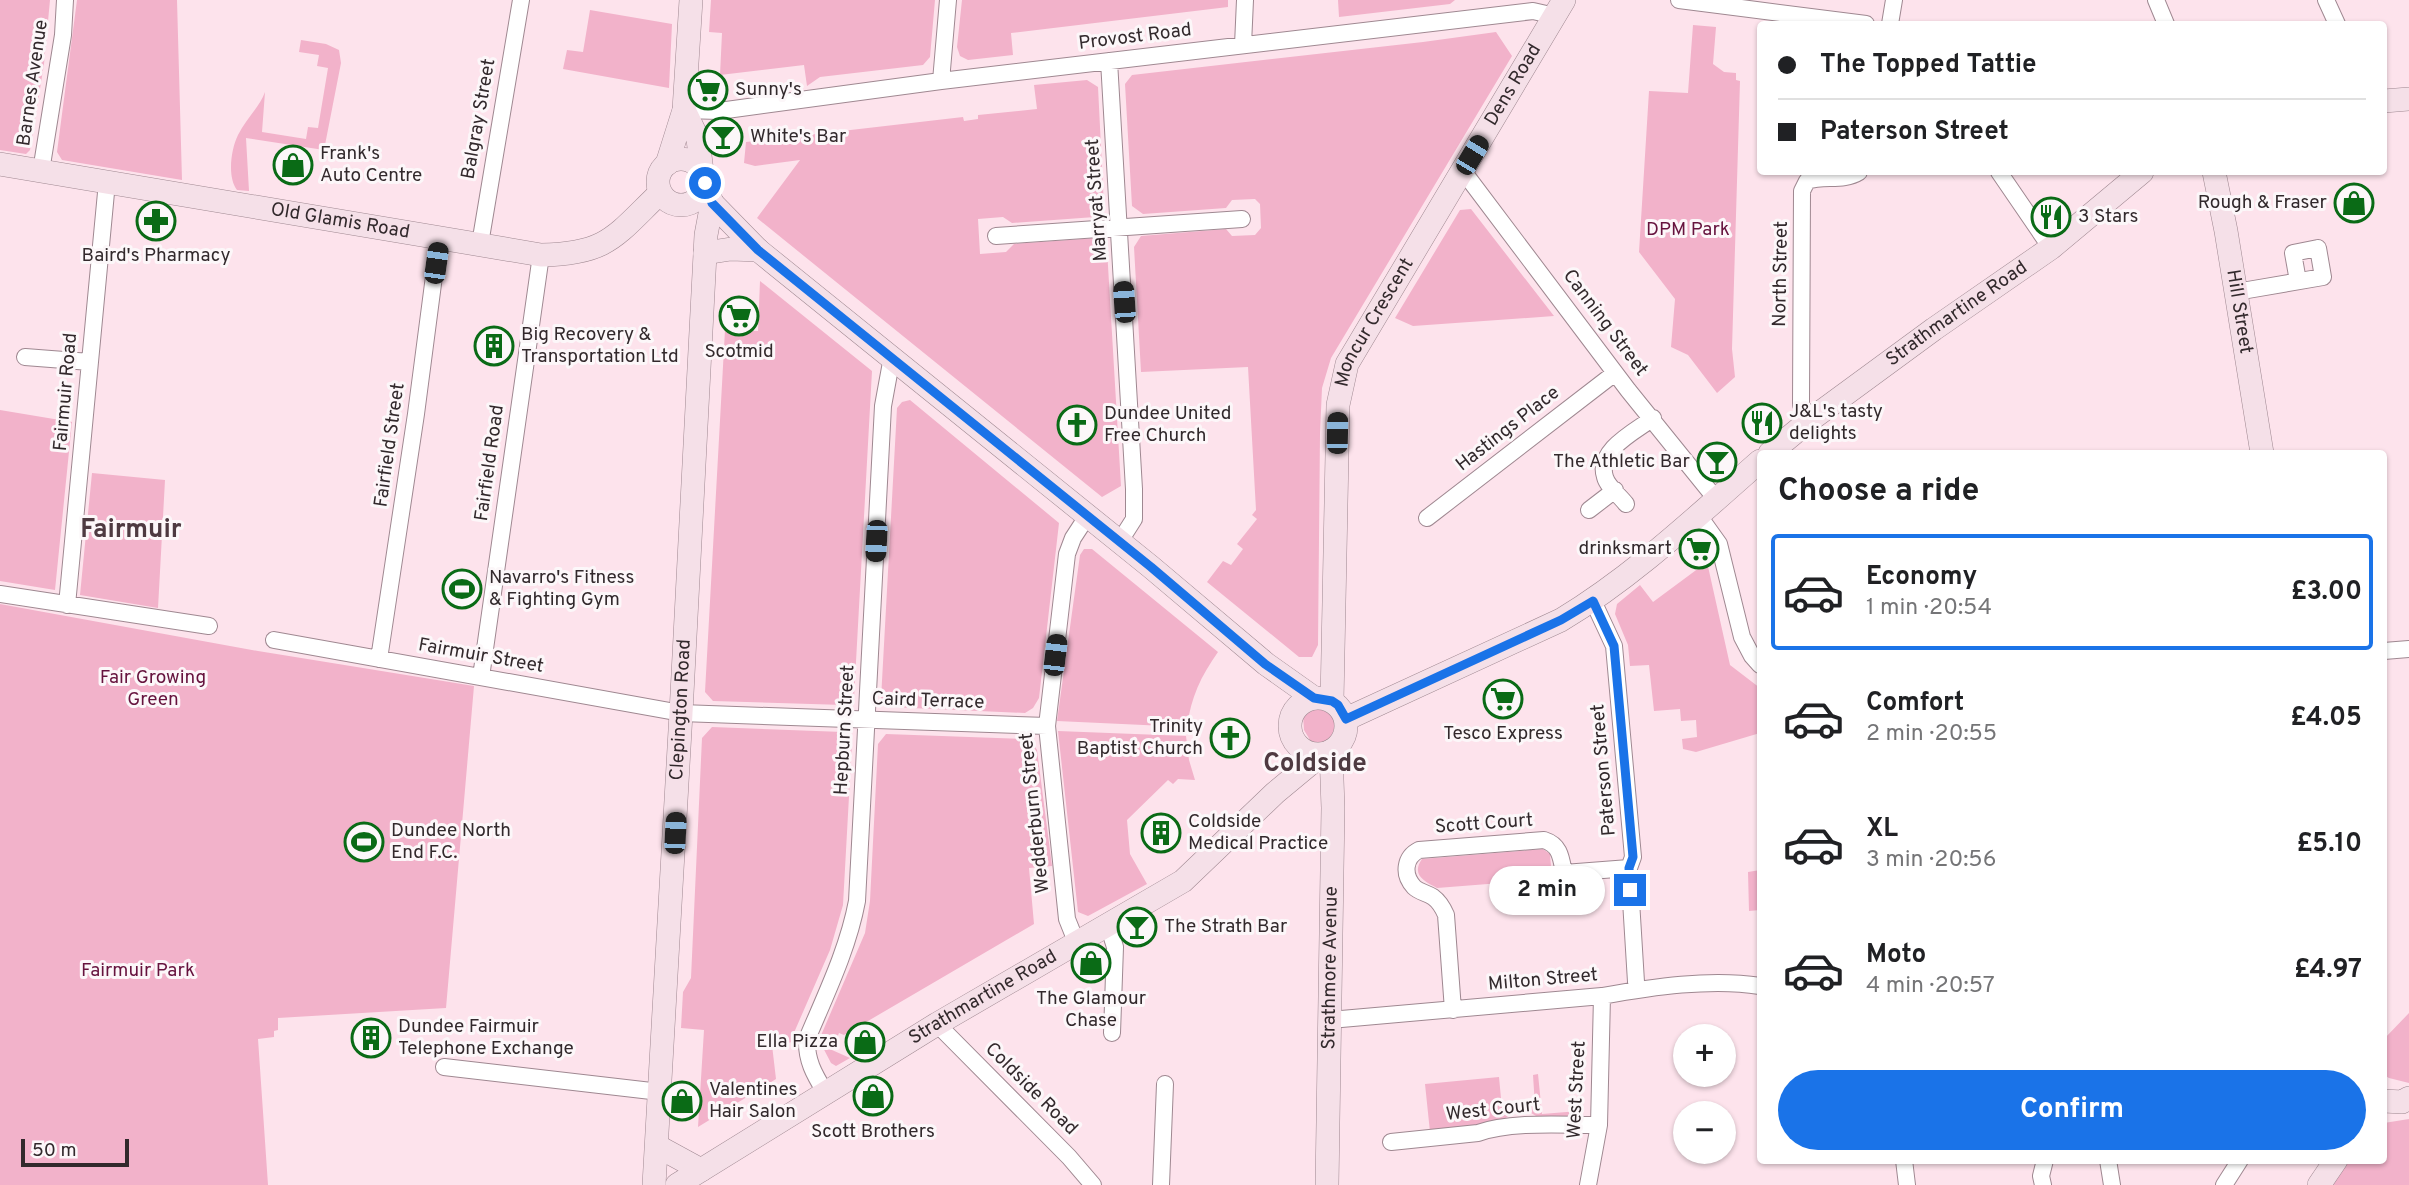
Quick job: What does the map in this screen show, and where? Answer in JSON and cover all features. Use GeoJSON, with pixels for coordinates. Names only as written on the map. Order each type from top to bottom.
{"type":"FeatureCollection","features":[{"type":"Feature","properties":{"kind":"street","name":"Barnes Avenue"},"geometry":{"type":"LineString","coordinates":[[41,171],[63,35],[65,0]]}},
{"type":"Feature","properties":{"kind":"street","name":"Balgray Street"},"geometry":{"type":"LineString","coordinates":[[480,244],[521,0]]}},
{"type":"Feature","properties":{"kind":"street","name":"Clepington Road"},"geometry":{"type":"LineString","coordinates":[[660,193],[659,177],[667,164],[684,110],[691,0]]}},
{"type":"Feature","properties":{"kind":"street"},"geometry":{"type":"LineString","coordinates":[[941,81],[948,0]]}},
{"type":"Feature","properties":{"kind":"street"},"geometry":{"type":"LineString","coordinates":[[1243,45],[1245,0]]}},
{"type":"Feature","properties":{"kind":"street"},"geometry":{"type":"LineString","coordinates":[[1679,0],[1709,2],[1809,21]]}},
{"type":"Feature","properties":{"kind":"street"},"geometry":{"type":"LineString","coordinates":[[1890,21],[1894,0]]}},
{"type":"Feature","properties":{"kind":"street"},"geometry":{"type":"LineString","coordinates":[[2156,0],[2165,21]]}},
{"type":"Feature","properties":{"kind":"street"},"geometry":{"type":"LineString","coordinates":[[2326,0],[2336,21]]}},
{"type":"Feature","properties":{"kind":"street","name":"Provost Road"},"geometry":{"type":"LineString","coordinates":[[684,110],[719,111],[941,81],[1559,8]]}},
{"type":"Feature","properties":{"kind":"street","name":"Dens Road"},"geometry":{"type":"LineString","coordinates":[[1463,171],[1559,8]]}},
{"type":"Feature","properties":{"kind":"street","name":"Marryat Street"},"geometry":{"type":"LineString","coordinates":[[1110,61],[1135,519],[1120,541]]}},
{"type":"Feature","properties":{"kind":"street"},"geometry":{"type":"LineString","coordinates":[[2387,101],[2409,99]]}},
{"type":"Feature","properties":{"kind":"street","name":"Clepington Road"},"geometry":{"type":"LineString","coordinates":[[654,1185],[705,244],[698,139],[684,110]]}},
{"type":"Feature","properties":{"kind":"street"},"geometry":{"type":"LineString","coordinates":[[698,139],[719,111]]}},
{"type":"Feature","properties":{"kind":"street"},"geometry":{"type":"LineString","coordinates":[[667,164],[687,159],[699,166],[702,190],[758,250],[1120,541],[1265,664],[1330,706],[1344,738],[1326,752],[1305,751],[1293,739],[1290,730],[1293,713],[1305,701],[1330,706],[1561,620],[1593,601],[1699,516],[1757,464]]}},
{"type":"Feature","properties":{"kind":"street","name":"Old Glamis Road"},"geometry":{"type":"LineString","coordinates":[[0,164],[541,255],[570,254],[599,247],[623,230],[660,193]]}},
{"type":"Feature","properties":{"kind":"street","name":"Canning Street"},"geometry":{"type":"LineString","coordinates":[[1463,171],[1615,373],[1716,499]]}},
{"type":"Feature","properties":{"kind":"street","name":"Moncur Crescent"},"geometry":{"type":"LineString","coordinates":[[1330,706],[1338,405],[1343,376],[1354,352],[1463,171]]}},
{"type":"Feature","properties":{"kind":"street","name":"North Street"},"geometry":{"type":"LineString","coordinates":[[1810,420],[1801,405],[1802,191],[1807,181],[1817,177],[1854,175]]}},
{"type":"Feature","properties":{"kind":"street"},"geometry":{"type":"LineString","coordinates":[[2001,175],[2051,248]]}},
{"type":"Feature","properties":{"kind":"street","name":"Strathmartine Road"},"geometry":{"type":"LineString","coordinates":[[1774,450],[1810,420],[2051,248],[2138,175]]}},
{"type":"Feature","properties":{"kind":"street","name":"Hill Street"},"geometry":{"type":"LineString","coordinates":[[2215,175],[2262,450]]}},
{"type":"Feature","properties":{"kind":"street","name":"Fairmuir Road"},"geometry":{"type":"LineString","coordinates":[[67,605],[107,182]]}},
{"type":"Feature","properties":{"kind":"street"},"geometry":{"type":"LineString","coordinates":[[660,193],[673,204],[702,190]]}},
{"type":"Feature","properties":{"kind":"street"},"geometry":{"type":"LineString","coordinates":[[996,236],[1242,219]]}},
{"type":"Feature","properties":{"kind":"street","name":"Fairfield Street"},"geometry":{"type":"LineString","coordinates":[[379,659],[439,238]]}},
{"type":"Feature","properties":{"kind":"street"},"geometry":{"type":"LineString","coordinates":[[705,244],[758,250]]}},
{"type":"Feature","properties":{"kind":"street","name":"Fairfield Road"},"geometry":{"type":"LineString","coordinates":[[481,677],[541,255]]}},
{"type":"Feature","properties":{"kind":"street"},"geometry":{"type":"LineString","coordinates":[[2236,292],[2298,281]]}},
{"type":"Feature","properties":{"kind":"street"},"geometry":{"type":"LineString","coordinates":[[25,357],[90,362]]}},
{"type":"Feature","properties":{"kind":"street","name":"Hepburn Street"},"geometry":{"type":"LineString","coordinates":[[825,1092],[811,1068],[806,1052],[807,1039],[840,961],[857,901],[883,406],[892,357]]}},
{"type":"Feature","properties":{"kind":"street","name":"Hastings Place"},"geometry":{"type":"LineString","coordinates":[[1427,518],[1615,373]]}},
{"type":"Feature","properties":{"kind":"street"},"geometry":{"type":"LineString","coordinates":[[1626,504],[1605,477],[1605,460],[1612,449],[1653,418]]}},
{"type":"Feature","properties":{"kind":"street"},"geometry":{"type":"LineString","coordinates":[[1589,510],[1615,490]]}},
{"type":"Feature","properties":{"kind":"street","name":"Wedderburn Street"},"geometry":{"type":"LineString","coordinates":[[1077,944],[1067,919],[1047,726],[1067,554],[1073,538],[1088,516]]}},
{"type":"Feature","properties":{"kind":"street"},"geometry":{"type":"LineString","coordinates":[[1699,516],[1719,544],[1742,638],[1757,661]]}},
{"type":"Feature","properties":{"kind":"street"},"geometry":{"type":"LineString","coordinates":[[0,594],[209,626]]}},
{"type":"Feature","properties":{"kind":"street","name":"Paterson Street"},"geometry":{"type":"LineString","coordinates":[[1593,601],[1614,646],[1633,857],[1629,868],[1636,982]]}},
{"type":"Feature","properties":{"kind":"street","name":"Fairmuir Street"},"geometry":{"type":"LineString","coordinates":[[274,640],[681,713]]}},
{"type":"Feature","properties":{"kind":"street"},"geometry":{"type":"LineString","coordinates":[[2387,651],[2409,649]]}},
{"type":"Feature","properties":{"kind":"street"},"geometry":{"type":"LineString","coordinates":[[1265,664],[1293,713]]}},
{"type":"Feature","properties":{"kind":"street","name":"Caird Terrace"},"geometry":{"type":"LineString","coordinates":[[681,713],[1047,726]]}},
{"type":"Feature","properties":{"kind":"street","name":"Strathmartine Road"},"geometry":{"type":"LineString","coordinates":[[1275,793],[1289,763],[1293,739]]}},
{"type":"Feature","properties":{"kind":"street","name":"Strathmartine Road"},"geometry":{"type":"LineString","coordinates":[[677,1185],[937,1024],[1183,881],[1275,793],[1326,752]]}},
{"type":"Feature","properties":{"kind":"street","name":"Strathmore Avenue"},"geometry":{"type":"LineString","coordinates":[[1326,752],[1333,808],[1327,1185]]}},
{"type":"Feature","properties":{"kind":"street","name":"Scott Court"},"geometry":{"type":"LineString","coordinates":[[1453,1010],[1446,915],[1433,897],[1415,889],[1408,878],[1406,865],[1411,854],[1419,849],[1544,840],[1553,843],[1561,853],[1564,873],[1629,868]]}},
{"type":"Feature","properties":{"kind":"street"},"geometry":{"type":"LineString","coordinates":[[1108,925],[1115,947],[1112,1033]]}},
{"type":"Feature","properties":{"kind":"street","name":"Milton Street"},"geometry":{"type":"LineString","coordinates":[[1330,1020],[1735,982],[1757,986]]}},
{"type":"Feature","properties":{"kind":"street","name":"West Street"},"geometry":{"type":"LineString","coordinates":[[1588,1185],[1599,1125],[1602,996]]}},
{"type":"Feature","properties":{"kind":"street","name":"Coldside Road"},"geometry":{"type":"LineString","coordinates":[[937,1024],[1069,1157],[1093,1185]]}},
{"type":"Feature","properties":{"kind":"street"},"geometry":{"type":"LineString","coordinates":[[444,1067],[660,1092]]}},
{"type":"Feature","properties":{"kind":"street"},"geometry":{"type":"LineString","coordinates":[[1161,1185],[1165,1084]]}},
{"type":"Feature","properties":{"kind":"street","name":"West Court"},"geometry":{"type":"LineString","coordinates":[[1391,1142],[1521,1126],[1599,1125]]}},
{"type":"Feature","properties":{"kind":"street"},"geometry":{"type":"LineString","coordinates":[[657,1146],[701,1170]]}},
{"type":"Feature","properties":{"kind":"street"},"geometry":{"type":"LineString","coordinates":[[1905,1164],[1908,1185]]}},
{"type":"Feature","properties":{"kind":"street"},"geometry":{"type":"LineString","coordinates":[[2043,1185],[2044,1164]]}},
{"type":"Feature","properties":{"kind":"street"},"geometry":{"type":"LineString","coordinates":[[2109,1164],[2112,1185]]}},
{"type":"Feature","properties":{"kind":"street"},"geometry":{"type":"LineString","coordinates":[[2224,1185],[2237,1164]]}},
{"type":"Feature","properties":{"kind":"street"},"geometry":{"type":"LineString","coordinates":[[2319,1185],[2333,1164]]}},
{"type":"Feature","properties":{"kind":"green space"},"geometry":{"type":"Polygon","coordinates":[[[0,0],[50,0],[44,64],[30,150],[26,154],[0,150],[0,0]]]}},
{"type":"Feature","properties":{"kind":"green space"},"geometry":{"type":"Polygon","coordinates":[[[77,0],[177,0],[182,180],[62,160],[57,152],[77,0]]]}},
{"type":"Feature","properties":{"kind":"green space"},"geometry":{"type":"Polygon","coordinates":[[[711,0],[935,0],[930,57],[923,65],[820,77],[807,86],[804,65],[720,75],[722,33],[709,32],[711,0]]]}},
{"type":"Feature","properties":{"kind":"green space"},"geometry":{"type":"Polygon","coordinates":[[[962,0],[1228,0],[1228,7],[1011,33],[1013,55],[968,60],[960,56],[957,47],[962,0]]]}},
{"type":"Feature","properties":{"kind":"green space"},"geometry":{"type":"Polygon","coordinates":[[[1338,0],[1455,0],[1450,4],[1339,17],[1338,0]]]}},
{"type":"Feature","properties":{"kind":"green space"},"geometry":{"type":"Polygon","coordinates":[[[590,10],[672,24],[669,88],[563,69],[567,50],[583,52],[590,10]]]}},
{"type":"Feature","properties":{"kind":"green space","name":"DPM Park"},"geometry":{"type":"Polygon","coordinates":[[[1693,25],[1716,27],[1713,64],[1724,72],[1736,73],[1736,80],[1740,81],[1732,349],[1735,377],[1717,393],[1688,355],[1671,347],[1675,299],[1639,252],[1649,91],[1688,93],[1693,25]]]}},
{"type":"Feature","properties":{"kind":"green space"},"geometry":{"type":"Polygon","coordinates":[[[1496,32],[1512,56],[1331,358],[1322,388],[1318,645],[1312,657],[1299,657],[1207,582],[1223,561],[1231,565],[1243,549],[1237,544],[1257,519],[1252,515],[1256,510],[1248,367],[1141,372],[1134,247],[1141,236],[1226,229],[1232,236],[1255,235],[1261,228],[1260,204],[1255,199],[1232,200],[1226,208],[1143,214],[1132,206],[1125,84],[1132,75],[1496,32]]]}},
{"type":"Feature","properties":{"kind":"green space"},"geometry":{"type":"Polygon","coordinates":[[[301,40],[326,44],[339,50],[341,63],[324,150],[246,138],[249,191],[237,190],[231,171],[233,148],[241,129],[265,92],[262,132],[306,139],[308,127],[318,128],[328,68],[317,66],[319,55],[299,52],[301,40]]]}},
{"type":"Feature","properties":{"kind":"green space"},"geometry":{"type":"Polygon","coordinates":[[[1087,80],[1098,87],[1104,207],[1095,217],[1012,223],[1003,217],[978,219],[980,254],[1006,252],[1014,244],[1096,238],[1107,249],[1121,486],[1102,497],[757,218],[800,160],[755,166],[744,163],[746,142],[963,117],[964,121],[978,119],[978,115],[1037,109],[1034,85],[1087,80]]]}},
{"type":"Feature","properties":{"kind":"green space"},"geometry":{"type":"Polygon","coordinates":[[[1471,209],[1554,316],[1413,326],[1395,318],[1460,210],[1471,209]]]}},
{"type":"Feature","properties":{"kind":"green space"},"geometry":{"type":"Polygon","coordinates":[[[760,281],[872,371],[854,698],[844,705],[713,701],[705,692],[725,330],[758,331],[760,281]]]}},
{"type":"Feature","properties":{"kind":"green space"},"geometry":{"type":"Polygon","coordinates":[[[910,400],[1059,523],[1039,698],[1033,708],[1025,713],[888,707],[881,699],[897,408],[902,402],[910,400]]]}},
{"type":"Feature","properties":{"kind":"green space"},"geometry":{"type":"Polygon","coordinates":[[[0,410],[72,422],[55,590],[0,581],[0,410]]]}},
{"type":"Feature","properties":{"kind":"green space"},"geometry":{"type":"Polygon","coordinates":[[[92,473],[165,480],[158,608],[80,595],[92,473]]]}},
{"type":"Feature","properties":{"kind":"green space"},"geometry":{"type":"Polygon","coordinates":[[[1084,549],[1092,549],[1218,652],[1198,687],[1187,727],[1057,721],[1080,555],[1084,549]]]}},
{"type":"Feature","properties":{"kind":"green space"},"geometry":{"type":"Polygon","coordinates":[[[1707,562],[1730,665],[1757,686],[1757,734],[1696,752],[1683,749],[1682,739],[1697,737],[1696,720],[1681,721],[1680,709],[1654,711],[1649,665],[1630,666],[1628,645],[1615,614],[1617,604],[1640,585],[1653,602],[1707,562]]]}},
{"type":"Feature","properties":{"kind":"green space","name":"Fairmuir Park"},"geometry":{"type":"Polygon","coordinates":[[[0,604],[258,651],[474,686],[446,1008],[278,1018],[278,1030],[274,1031],[274,1037],[258,1039],[268,1185],[0,1185],[0,604]]]}},
{"type":"Feature","properties":{"kind":"green space"},"geometry":{"type":"Polygon","coordinates":[[[1320,707],[1333,712],[1334,730],[1325,742],[1313,745],[1304,730],[1303,715],[1320,707]]]}},
{"type":"Feature","properties":{"kind":"green space"},"geometry":{"type":"Polygon","coordinates":[[[712,727],[843,732],[852,742],[843,905],[830,950],[793,1035],[793,1042],[772,1045],[776,1079],[698,1127],[704,1030],[681,1028],[683,992],[691,978],[702,738],[712,727]]]}},
{"type":"Feature","properties":{"kind":"green space"},"geometry":{"type":"Polygon","coordinates":[[[1058,731],[1186,736],[1195,780],[1178,779],[1173,784],[1168,780],[1127,820],[1130,854],[1147,884],[1088,916],[1078,912],[1058,731]]]}},
{"type":"Feature","properties":{"kind":"green space"},"geometry":{"type":"Polygon","coordinates":[[[886,734],[1023,739],[1032,742],[1037,750],[1052,866],[1029,868],[1034,924],[844,1035],[839,1033],[832,1050],[850,1058],[836,1066],[831,1063],[819,1040],[865,933],[870,901],[878,744],[886,734]]]}},
{"type":"Feature","properties":{"kind":"green space"},"geometry":{"type":"Polygon","coordinates":[[[1543,849],[1550,854],[1552,879],[1437,888],[1418,873],[1422,859],[1543,849]]]}},
{"type":"Feature","properties":{"kind":"green space"},"geometry":{"type":"Polygon","coordinates":[[[1757,870],[1757,910],[1749,911],[1748,872],[1757,870]]]}},
{"type":"Feature","properties":{"kind":"green space"},"geometry":{"type":"Polygon","coordinates":[[[2409,1013],[2409,1083],[2387,1077],[2387,1036],[2409,1013]]]}},
{"type":"Feature","properties":{"kind":"green space"},"geometry":{"type":"Polygon","coordinates":[[[1538,1074],[1542,1114],[1579,1111],[1579,1119],[1542,1118],[1530,1112],[1526,1107],[1535,1106],[1533,1075],[1538,1074]]]}},
{"type":"Feature","properties":{"kind":"green space"},"geometry":{"type":"Polygon","coordinates":[[[1499,1077],[1502,1109],[1513,1108],[1509,1116],[1477,1128],[1430,1132],[1425,1084],[1499,1077]]]}},
{"type":"Feature","properties":{"kind":"green space"},"geometry":{"type":"Polygon","coordinates":[[[2409,1119],[2409,1185],[2331,1185],[2345,1164],[2387,1164],[2387,1123],[2409,1119]]]}},
{"type":"Feature","properties":{"kind":"place","name":"Sunny's"},"geometry":{"type":"Point","coordinates":[708,90]}},
{"type":"Feature","properties":{"kind":"place","name":"White's Bar"},"geometry":{"type":"Point","coordinates":[723,137]}},
{"type":"Feature","properties":{"kind":"place","name":"Frank's Auto Centre"},"geometry":{"type":"Point","coordinates":[293,165]}},
{"type":"Feature","properties":{"kind":"place","name":"Rough & Fraser"},"geometry":{"type":"Point","coordinates":[2354,203]}},
{"type":"Feature","properties":{"kind":"place","name":"3 Stars"},"geometry":{"type":"Point","coordinates":[2051,217]}},
{"type":"Feature","properties":{"kind":"place","name":"Baird's Pharmacy"},"geometry":{"type":"Point","coordinates":[156,221]}},
{"type":"Feature","properties":{"kind":"place","name":"Scotmid"},"geometry":{"type":"Point","coordinates":[739,316]}},
{"type":"Feature","properties":{"kind":"place","name":"Big Recovery & Transportation Ltd"},"geometry":{"type":"Point","coordinates":[494,346]}},
{"type":"Feature","properties":{"kind":"place","name":"J&L's tasty delights"},"geometry":{"type":"Point","coordinates":[1762,423]}},
{"type":"Feature","properties":{"kind":"place","name":"Dundee United Free Church"},"geometry":{"type":"Point","coordinates":[1077,425]}},
{"type":"Feature","properties":{"kind":"place","name":"The Athletic Bar"},"geometry":{"type":"Point","coordinates":[1717,462]}},
{"type":"Feature","properties":{"kind":"place","name":"drinksmart"},"geometry":{"type":"Point","coordinates":[1699,549]}},
{"type":"Feature","properties":{"kind":"place","name":"Navarro's Fitness & Fighting Gym"},"geometry":{"type":"Point","coordinates":[462,589]}},
{"type":"Feature","properties":{"kind":"place","name":"Tesco Express"},"geometry":{"type":"Point","coordinates":[1503,699]}},
{"type":"Feature","properties":{"kind":"place","name":"Trinity Baptist Church"},"geometry":{"type":"Point","coordinates":[1230,738]}},
{"type":"Feature","properties":{"kind":"place","name":"Coldside Medical Practice"},"geometry":{"type":"Point","coordinates":[1161,833]}},
{"type":"Feature","properties":{"kind":"place","name":"Dundee North End F.C."},"geometry":{"type":"Point","coordinates":[364,842]}},
{"type":"Feature","properties":{"kind":"place","name":"The Strath Bar"},"geometry":{"type":"Point","coordinates":[1137,927]}},
{"type":"Feature","properties":{"kind":"place","name":"The Glamour Chase"},"geometry":{"type":"Point","coordinates":[1091,963]}},
{"type":"Feature","properties":{"kind":"place","name":"Dundee Fairmuir Telephone Exchange"},"geometry":{"type":"Point","coordinates":[371,1038]}},
{"type":"Feature","properties":{"kind":"place","name":"Ella Pizza"},"geometry":{"type":"Point","coordinates":[865,1042]}},
{"type":"Feature","properties":{"kind":"place","name":"Scott Brothers"},"geometry":{"type":"Point","coordinates":[873,1096]}},
{"type":"Feature","properties":{"kind":"place","name":"Valentines Hair Salon"},"geometry":{"type":"Point","coordinates":[682,1101]}},
{"type":"Feature","properties":{"kind":"district","name":"Fairmuir"},"geometry":{"type":"Point","coordinates":[131,530]}},
{"type":"Feature","properties":{"kind":"district","name":"Coldside"},"geometry":{"type":"Point","coordinates":[1315,764]}},
{"type":"Feature","properties":{"kind":"route"},"geometry":{"type":"LineString","coordinates":[[705,183],[712,203],[758,250],[1151,567],[1265,664],[1314,698],[1323,698],[1338,705],[1346,719],[1561,620],[1593,601],[1614,646],[1633,857],[1629,868],[1630,890]]}},
{"type":"Feature","properties":{"kind":"park label","name":"Fair Growing Green"},"geometry":{"type":"Point","coordinates":[153,689]}}]}
